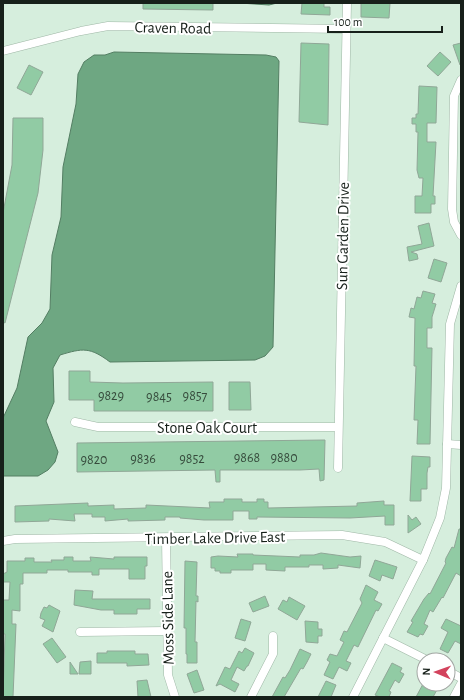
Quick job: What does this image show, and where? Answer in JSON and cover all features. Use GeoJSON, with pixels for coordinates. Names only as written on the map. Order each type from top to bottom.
{"type":"FeatureCollection","features":[{"type":"Feature","properties":{"kind":"street","name":"Sun Garden Drive"},"geometry":{"type":"LineString","coordinates":[[338,468],[347,3]]}},
{"type":"Feature","properties":{"kind":"street","name":"Craven Road"},"geometry":{"type":"LineString","coordinates":[[3,51],[81,31],[108,26],[346,29]]}},
{"type":"Feature","properties":{"kind":"street"},"geometry":{"type":"LineString","coordinates":[[460,80],[454,96],[452,209],[454,222],[461,235]]}},
{"type":"Feature","properties":{"kind":"street"},"geometry":{"type":"LineString","coordinates":[[353,697],[424,560],[443,507],[446,488],[450,329],[453,310],[461,286]]}},
{"type":"Feature","properties":{"kind":"street","name":"Stone Oak Court"},"geometry":{"type":"LineString","coordinates":[[75,422],[98,426],[338,427]]}},
{"type":"Feature","properties":{"kind":"street"},"geometry":{"type":"LineString","coordinates":[[447,444],[461,445]]}},
{"type":"Feature","properties":{"kind":"street","name":"Timber Lake Drive East"},"geometry":{"type":"LineString","coordinates":[[3,541],[15,538],[348,536],[385,542],[424,560]]}},
{"type":"Feature","properties":{"kind":"street","name":"Moss Side Lane"},"geometry":{"type":"LineString","coordinates":[[166,538],[168,675],[175,697]]}},
{"type":"Feature","properties":{"kind":"street"},"geometry":{"type":"LineString","coordinates":[[80,632],[167,631]]}},
{"type":"Feature","properties":{"kind":"street"},"geometry":{"type":"LineString","coordinates":[[251,697],[273,654],[274,636]]}},
{"type":"Feature","properties":{"kind":"street"},"geometry":{"type":"LineString","coordinates":[[383,638],[416,654]]}},
{"type":"Feature","properties":{"kind":"street"},"geometry":{"type":"LineString","coordinates":[[454,697],[461,684]]}},
{"type":"Feature","properties":{"kind":"shaded area"},"geometry":{"type":"Polygon","coordinates":[[[240,3],[277,3],[269,5],[240,3]]]}},
{"type":"Feature","properties":{"kind":"shaded area"},"geometry":{"type":"Polygon","coordinates":[[[114,52],[266,55],[276,57],[279,61],[273,347],[265,356],[255,360],[110,362],[91,351],[86,350],[60,355],[53,368],[54,402],[46,421],[58,452],[55,462],[48,470],[38,476],[3,476],[3,418],[17,388],[28,337],[42,323],[50,309],[52,255],[61,217],[63,167],[76,104],[78,74],[84,62],[94,55],[105,55],[114,52]]]}},
{"type":"Feature","properties":{"kind":"building"},"geometry":{"type":"Polygon","coordinates":[[[143,3],[213,3],[213,10],[143,9],[143,3]]]}},
{"type":"Feature","properties":{"kind":"building"},"geometry":{"type":"Polygon","coordinates":[[[302,3],[324,3],[324,7],[330,7],[330,15],[301,14],[302,3]]]}},
{"type":"Feature","properties":{"kind":"building"},"geometry":{"type":"Polygon","coordinates":[[[361,3],[390,3],[389,18],[361,17],[361,3]]]}},
{"type":"Feature","properties":{"kind":"building"},"geometry":{"type":"Polygon","coordinates":[[[301,43],[329,44],[328,125],[299,122],[301,43]]]}},
{"type":"Feature","properties":{"kind":"building"},"geometry":{"type":"Polygon","coordinates":[[[461,43],[461,65],[460,65],[453,45],[461,43]]]}},
{"type":"Feature","properties":{"kind":"building"},"geometry":{"type":"Polygon","coordinates":[[[440,52],[451,62],[438,76],[427,66],[440,52]]]}},
{"type":"Feature","properties":{"kind":"building"},"geometry":{"type":"Polygon","coordinates":[[[29,65],[43,72],[31,95],[17,88],[29,65]]]}},
{"type":"Feature","properties":{"kind":"building"},"geometry":{"type":"Polygon","coordinates":[[[419,86],[437,87],[436,123],[427,123],[427,142],[436,142],[433,196],[435,196],[435,204],[431,204],[431,213],[415,213],[415,196],[422,196],[423,178],[419,178],[417,170],[418,132],[416,132],[416,124],[412,124],[412,118],[416,118],[416,114],[418,114],[419,86]]]}},
{"type":"Feature","properties":{"kind":"building"},"geometry":{"type":"Polygon","coordinates":[[[13,118],[43,118],[43,150],[38,193],[5,323],[3,322],[3,213],[12,165],[13,118]]]}},
{"type":"Feature","properties":{"kind":"building"},"geometry":{"type":"Polygon","coordinates":[[[429,223],[434,246],[411,252],[417,254],[418,259],[409,261],[407,247],[422,244],[418,226],[429,223]]]}},
{"type":"Feature","properties":{"kind":"building"},"geometry":{"type":"Polygon","coordinates":[[[434,259],[447,263],[441,282],[428,278],[434,259]]]}},
{"type":"Feature","properties":{"kind":"building"},"geometry":{"type":"Polygon","coordinates":[[[423,291],[435,294],[432,303],[436,304],[432,317],[432,328],[427,328],[427,348],[432,348],[430,444],[417,444],[418,420],[414,420],[416,366],[414,366],[415,318],[409,317],[411,308],[414,309],[417,297],[421,298],[423,291]]]}},
{"type":"Feature","properties":{"kind":"building"},"geometry":{"type":"Polygon","coordinates":[[[69,371],[90,371],[90,382],[213,382],[213,411],[94,411],[94,400],[69,400],[69,371]]]}},
{"type":"Feature","properties":{"kind":"building"},"geometry":{"type":"Polygon","coordinates":[[[229,382],[250,382],[251,410],[229,410],[229,382]]]}},
{"type":"Feature","properties":{"kind":"building"},"geometry":{"type":"Polygon","coordinates":[[[325,440],[324,480],[320,481],[319,469],[220,470],[220,482],[216,482],[215,470],[77,472],[77,443],[325,440]]]}},
{"type":"Feature","properties":{"kind":"building"},"geometry":{"type":"Polygon","coordinates":[[[412,456],[430,457],[430,467],[428,467],[427,473],[427,489],[421,489],[421,501],[410,501],[412,456]]]}},
{"type":"Feature","properties":{"kind":"building"},"geometry":{"type":"Polygon","coordinates":[[[224,499],[242,499],[242,502],[257,502],[257,499],[264,499],[264,502],[268,502],[268,508],[357,506],[357,503],[384,501],[384,505],[394,505],[394,525],[385,525],[385,516],[350,518],[257,517],[257,519],[249,519],[249,511],[233,511],[233,520],[204,520],[165,517],[165,520],[128,521],[128,519],[105,521],[105,517],[92,517],[92,514],[74,514],[75,521],[49,519],[49,521],[15,522],[15,506],[88,503],[88,506],[114,505],[114,509],[146,508],[146,505],[210,508],[209,502],[224,502],[224,499]]]}},
{"type":"Feature","properties":{"kind":"building"},"geometry":{"type":"Polygon","coordinates":[[[408,515],[412,520],[416,517],[421,524],[408,533],[408,515]]]}},
{"type":"Feature","properties":{"kind":"building"},"geometry":{"type":"Polygon","coordinates":[[[459,529],[461,529],[461,576],[456,573],[443,598],[442,597],[433,612],[430,610],[424,624],[428,626],[423,635],[420,634],[418,637],[407,632],[413,622],[411,621],[424,599],[429,593],[430,594],[446,563],[446,558],[452,547],[454,548],[459,529]]]}},
{"type":"Feature","properties":{"kind":"building"},"geometry":{"type":"Polygon","coordinates":[[[321,553],[350,557],[361,556],[360,568],[338,565],[338,568],[323,569],[323,565],[309,565],[309,567],[285,567],[285,571],[266,570],[266,564],[253,564],[253,570],[231,570],[231,573],[220,573],[220,571],[215,571],[215,568],[211,568],[211,557],[218,556],[238,557],[237,554],[253,554],[300,557],[300,555],[314,555],[321,553]]]}},
{"type":"Feature","properties":{"kind":"building"},"geometry":{"type":"Polygon","coordinates":[[[64,557],[73,557],[73,561],[91,561],[90,557],[114,559],[114,557],[147,557],[145,579],[129,579],[129,569],[99,569],[99,575],[92,575],[92,572],[68,572],[68,570],[47,570],[47,573],[23,573],[23,584],[20,584],[20,611],[12,610],[12,624],[16,624],[13,697],[3,697],[5,634],[3,634],[3,600],[9,600],[10,582],[3,582],[3,574],[7,572],[7,561],[25,561],[25,558],[34,558],[34,562],[52,562],[51,560],[64,560],[64,557]]]}},
{"type":"Feature","properties":{"kind":"building"},"geometry":{"type":"Polygon","coordinates":[[[375,560],[397,567],[393,579],[382,575],[380,581],[369,576],[375,560]]]}},
{"type":"Feature","properties":{"kind":"building"},"geometry":{"type":"Polygon","coordinates":[[[185,561],[197,562],[196,596],[198,596],[198,602],[196,601],[195,642],[197,642],[197,663],[187,663],[186,628],[184,628],[185,561]]]}},
{"type":"Feature","properties":{"kind":"building"},"geometry":{"type":"Polygon","coordinates":[[[366,585],[378,592],[374,600],[382,604],[378,611],[376,610],[358,647],[354,645],[346,661],[351,663],[347,671],[339,667],[333,679],[324,675],[330,662],[327,660],[330,654],[337,656],[344,642],[340,640],[344,631],[347,632],[362,603],[360,599],[366,585]]]}},
{"type":"Feature","properties":{"kind":"building"},"geometry":{"type":"Polygon","coordinates":[[[75,590],[93,591],[92,599],[150,599],[150,609],[137,609],[137,614],[114,614],[114,610],[101,610],[74,605],[75,590]]]}},
{"type":"Feature","properties":{"kind":"building"},"geometry":{"type":"Polygon","coordinates":[[[265,596],[269,606],[253,612],[249,603],[265,596]]]}},
{"type":"Feature","properties":{"kind":"building"},"geometry":{"type":"Polygon","coordinates":[[[289,597],[305,606],[297,620],[278,609],[283,600],[287,602],[289,597]]]}},
{"type":"Feature","properties":{"kind":"building"},"geometry":{"type":"Polygon","coordinates":[[[49,605],[60,611],[53,632],[42,626],[45,620],[40,618],[44,607],[47,608],[49,605]]]}},
{"type":"Feature","properties":{"kind":"building"},"geometry":{"type":"Polygon","coordinates":[[[241,619],[251,622],[245,641],[235,638],[241,619]]]}},
{"type":"Feature","properties":{"kind":"building"},"geometry":{"type":"Polygon","coordinates":[[[446,619],[461,626],[461,644],[455,641],[449,652],[440,649],[448,632],[441,628],[446,619]]]}},
{"type":"Feature","properties":{"kind":"building"},"geometry":{"type":"Polygon","coordinates":[[[305,621],[318,622],[318,629],[322,629],[322,636],[318,636],[318,643],[306,642],[305,621]]]}},
{"type":"Feature","properties":{"kind":"building"},"geometry":{"type":"Polygon","coordinates":[[[52,638],[66,657],[57,663],[43,644],[52,638]]]}},
{"type":"Feature","properties":{"kind":"building"},"geometry":{"type":"Polygon","coordinates":[[[245,648],[254,653],[244,671],[237,667],[231,680],[239,684],[235,692],[220,684],[216,686],[225,667],[230,669],[239,651],[242,653],[245,648]]]}},
{"type":"Feature","properties":{"kind":"building"},"geometry":{"type":"Polygon","coordinates":[[[300,649],[311,654],[303,669],[301,668],[284,697],[272,697],[283,677],[285,678],[290,670],[300,649]]]}},
{"type":"Feature","properties":{"kind":"building"},"geometry":{"type":"Polygon","coordinates":[[[107,651],[135,651],[135,654],[148,654],[149,665],[127,666],[127,663],[97,663],[97,653],[107,653],[107,651]]]}},
{"type":"Feature","properties":{"kind":"building"},"geometry":{"type":"Polygon","coordinates":[[[91,661],[91,674],[79,674],[80,662],[91,661]]]}},
{"type":"Feature","properties":{"kind":"building"},"geometry":{"type":"Polygon","coordinates":[[[70,662],[78,674],[70,674],[70,662]]]}},
{"type":"Feature","properties":{"kind":"building"},"geometry":{"type":"Polygon","coordinates":[[[392,663],[402,668],[400,672],[404,674],[399,683],[395,680],[389,691],[391,692],[389,697],[380,697],[375,695],[392,663]]]}},
{"type":"Feature","properties":{"kind":"building"},"geometry":{"type":"Polygon","coordinates":[[[197,670],[204,690],[194,693],[187,674],[197,670]]]}},
{"type":"Feature","properties":{"kind":"building"},"geometry":{"type":"Polygon","coordinates":[[[147,680],[151,697],[138,697],[137,681],[147,680]]]}},
{"type":"Feature","properties":{"kind":"building"},"geometry":{"type":"Polygon","coordinates":[[[326,681],[336,685],[331,697],[318,697],[326,681]]]}},
{"type":"Feature","properties":{"kind":"building"},"geometry":{"type":"Polygon","coordinates":[[[419,692],[436,692],[433,697],[416,697],[419,692]]]}}]}
